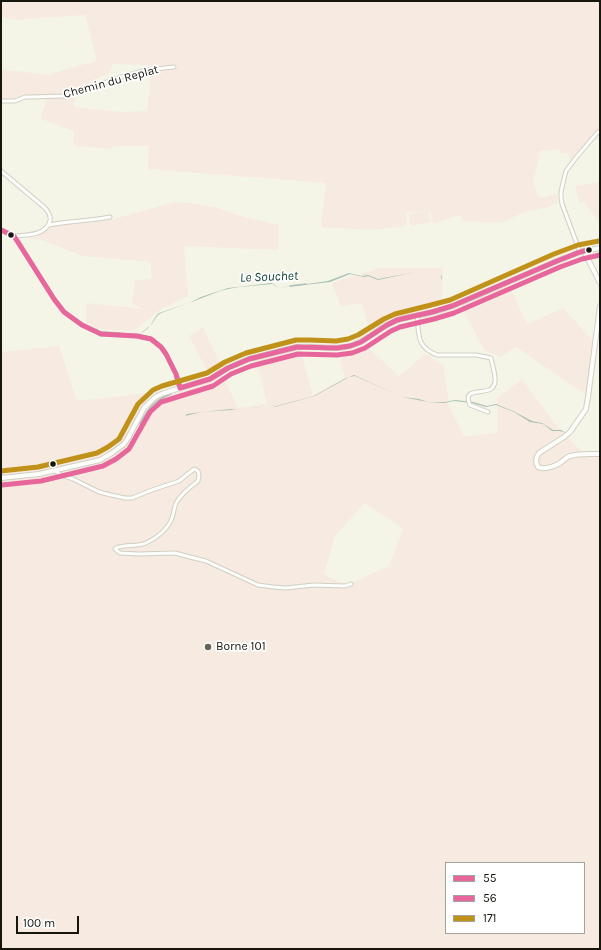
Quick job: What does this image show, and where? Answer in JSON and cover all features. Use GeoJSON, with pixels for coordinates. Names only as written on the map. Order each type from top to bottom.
{"type":"FeatureCollection","features":[{"type":"Feature","properties":{"kind":"street","name":"Chemin du Replat"},"geometry":{"type":"LineString","coordinates":[[1,101],[15,101],[30,96],[63,96],[146,70],[174,67]]}},
{"type":"Feature","properties":{"kind":"street"},"geometry":{"type":"LineString","coordinates":[[600,131],[568,168],[563,183],[561,197],[562,204],[582,251],[600,283]]}},
{"type":"Feature","properties":{"kind":"street"},"geometry":{"type":"LineString","coordinates":[[1,171],[44,207],[48,212],[50,220],[49,225]]}},
{"type":"Feature","properties":{"kind":"street"},"geometry":{"type":"LineString","coordinates":[[14,236],[40,232],[49,225],[110,217]]}},
{"type":"Feature","properties":{"kind":"street"},"geometry":{"type":"LineString","coordinates":[[1,230],[14,236],[54,299],[64,312],[82,325],[101,334],[136,336],[151,339],[161,347],[166,354],[176,374],[180,388]]}},
{"type":"Feature","properties":{"kind":"street"},"geometry":{"type":"LineString","coordinates":[[1,478],[62,469],[100,460],[124,444],[144,408],[157,396],[210,379],[228,368],[249,359],[304,346],[335,348],[349,347],[363,341],[390,323],[455,305],[582,251],[600,248]]}},
{"type":"Feature","properties":{"kind":"street"},"geometry":{"type":"LineString","coordinates":[[600,306],[586,410],[570,432],[538,453],[536,461],[538,467],[545,468],[555,466],[571,455],[600,454]]}},
{"type":"Feature","properties":{"kind":"street"},"geometry":{"type":"LineString","coordinates":[[417,315],[419,338],[426,350],[437,354],[476,355],[491,358],[496,379],[494,386],[488,390],[470,394],[468,397],[470,405],[488,412]]}},
{"type":"Feature","properties":{"kind":"street"},"geometry":{"type":"LineString","coordinates":[[62,469],[62,475]]}},
{"type":"Feature","properties":{"kind":"street"},"geometry":{"type":"LineString","coordinates":[[54,470],[99,492],[110,496],[125,498],[132,498],[179,481],[194,469],[198,472],[198,481],[182,494],[176,504],[172,518],[166,529],[145,544],[123,545],[116,548],[115,549],[120,553],[176,553],[206,561],[258,585],[286,588],[314,585],[345,586],[351,584]]}},
{"type":"Feature","properties":{"kind":"shaded area"},"geometry":{"type":"Polygon","coordinates":[[[1,1],[600,1],[600,139],[590,139],[570,162],[568,154],[561,154],[560,149],[540,151],[533,183],[539,198],[557,194],[558,203],[545,208],[525,212],[500,223],[463,221],[460,215],[433,224],[430,210],[428,210],[431,222],[411,226],[409,214],[427,210],[405,213],[407,226],[370,230],[321,227],[326,183],[148,169],[149,146],[115,146],[110,149],[73,146],[74,131],[41,119],[46,99],[1,99],[1,69],[49,75],[97,61],[85,15],[15,20],[1,17],[1,1]],[[113,64],[108,74],[96,79],[74,95],[75,107],[121,112],[147,111],[152,66],[113,64]]]}},
{"type":"Feature","properties":{"kind":"shaded area"},"geometry":{"type":"Polygon","coordinates":[[[600,182],[599,222],[583,201],[579,203],[575,186],[600,182]]]}},
{"type":"Feature","properties":{"kind":"shaded area"},"geometry":{"type":"Polygon","coordinates":[[[174,202],[215,207],[244,217],[279,225],[278,250],[184,246],[188,296],[161,309],[134,331],[97,329],[86,322],[86,303],[144,309],[132,304],[135,280],[151,279],[151,262],[82,256],[45,241],[17,236],[56,226],[110,220],[174,202]]]}},
{"type":"Feature","properties":{"kind":"shaded area"},"geometry":{"type":"Polygon","coordinates":[[[379,268],[443,268],[442,297],[431,311],[392,321],[370,334],[362,303],[341,307],[332,283],[379,268]]]}},
{"type":"Feature","properties":{"kind":"shaded area"},"geometry":{"type":"Polygon","coordinates":[[[415,272],[378,280],[368,276],[364,277],[350,274],[330,282],[278,288],[328,281],[349,273],[362,276],[368,275],[378,279],[415,272]]]}},
{"type":"Feature","properties":{"kind":"shaded area"},"geometry":{"type":"Polygon","coordinates":[[[507,281],[527,324],[563,308],[594,342],[589,397],[516,347],[500,357],[484,350],[459,302],[507,281]]]}},
{"type":"Feature","properties":{"kind":"shaded area"},"geometry":{"type":"Polygon","coordinates":[[[272,283],[278,288],[273,284],[239,287],[220,291],[189,303],[201,297],[228,288],[272,283]]]}},
{"type":"Feature","properties":{"kind":"shaded area"},"geometry":{"type":"Polygon","coordinates":[[[189,303],[161,313],[150,326],[159,313],[189,303]]]}},
{"type":"Feature","properties":{"kind":"shaded area"},"geometry":{"type":"Polygon","coordinates":[[[203,327],[222,368],[209,374],[189,336],[203,327]]]}},
{"type":"Feature","properties":{"kind":"shaded area"},"geometry":{"type":"Polygon","coordinates":[[[98,331],[119,333],[138,334],[130,335],[98,331]]]}},
{"type":"Feature","properties":{"kind":"shaded area"},"geometry":{"type":"Polygon","coordinates":[[[298,343],[313,395],[345,378],[340,360],[364,344],[399,376],[425,354],[444,366],[449,406],[464,437],[498,432],[497,398],[522,379],[557,426],[584,454],[600,453],[600,949],[1,949],[1,352],[59,346],[77,401],[155,392],[223,376],[238,408],[267,404],[255,355],[298,343]],[[365,503],[335,536],[324,574],[347,585],[389,566],[403,529],[365,503]]]}},
{"type":"Feature","properties":{"kind":"shaded area"},"geometry":{"type":"Polygon","coordinates":[[[354,375],[402,397],[355,376],[349,377],[354,375]]]}},
{"type":"Feature","properties":{"kind":"shaded area"},"geometry":{"type":"Polygon","coordinates":[[[349,377],[315,396],[273,407],[314,396],[349,377]]]}},
{"type":"Feature","properties":{"kind":"shaded area"},"geometry":{"type":"Polygon","coordinates":[[[402,397],[419,399],[428,402],[402,397]]]}},
{"type":"Feature","properties":{"kind":"shaded area"},"geometry":{"type":"Polygon","coordinates":[[[455,400],[473,402],[487,406],[496,404],[513,411],[532,421],[542,423],[553,430],[561,430],[566,433],[552,431],[543,424],[530,422],[514,412],[496,405],[486,407],[472,403],[454,401],[444,403],[428,402],[445,402],[455,400]]]}},
{"type":"Feature","properties":{"kind":"shaded area"},"geometry":{"type":"Polygon","coordinates":[[[231,409],[236,410],[231,410],[202,412],[231,409]]]}},
{"type":"Feature","properties":{"kind":"shaded area"},"geometry":{"type":"Polygon","coordinates":[[[202,412],[185,416],[187,414],[202,412]]]}},
{"type":"Feature","properties":{"kind":"waterway","name":"Le Souchet"},"geometry":{"type":"LineString","coordinates":[[290,286],[306,284]]}},
{"type":"Feature","properties":{"kind":"waterway","name":"Le Souchet"},"geometry":{"type":"LineString","coordinates":[[100,332],[120,333]]}},
{"type":"Feature","properties":{"kind":"waterway"},"geometry":{"type":"LineString","coordinates":[[140,424],[156,402],[171,394]]}},
{"type":"Feature","properties":{"kind":"transit line","name":"55"},"geometry":{"type":"LineString","coordinates":[[1,230],[14,236],[54,299],[64,312],[82,325],[101,334],[137,336],[151,339],[161,347],[166,354],[176,374],[180,388]]}},
{"type":"Feature","properties":{"kind":"transit line","name":"171"},"geometry":{"type":"LineString","coordinates":[[1,471],[38,467],[97,453],[119,439],[138,404],[153,390],[207,373],[225,362],[246,353],[296,340],[336,341],[348,339],[395,314],[450,300],[554,254],[578,245],[599,241]]}},
{"type":"Feature","properties":{"kind":"transit line","name":"55"},"geometry":{"type":"LineString","coordinates":[[180,388],[210,379],[228,368],[249,359],[297,347],[337,348],[350,346],[361,342],[397,320],[452,306],[557,261],[589,250]]}},
{"type":"Feature","properties":{"kind":"transit line","name":"56"},"geometry":{"type":"LineString","coordinates":[[2,485],[41,481],[103,466],[116,459],[129,449],[150,412],[161,402],[213,386],[231,374],[251,366],[298,354],[337,355],[352,353],[365,348],[391,331],[400,327],[454,313],[560,267],[582,259],[600,255]]}},
{"type":"Feature","properties":{"kind":"place","name":"Borne 101"},"geometry":{"type":"Point","coordinates":[208,647]}}]}
